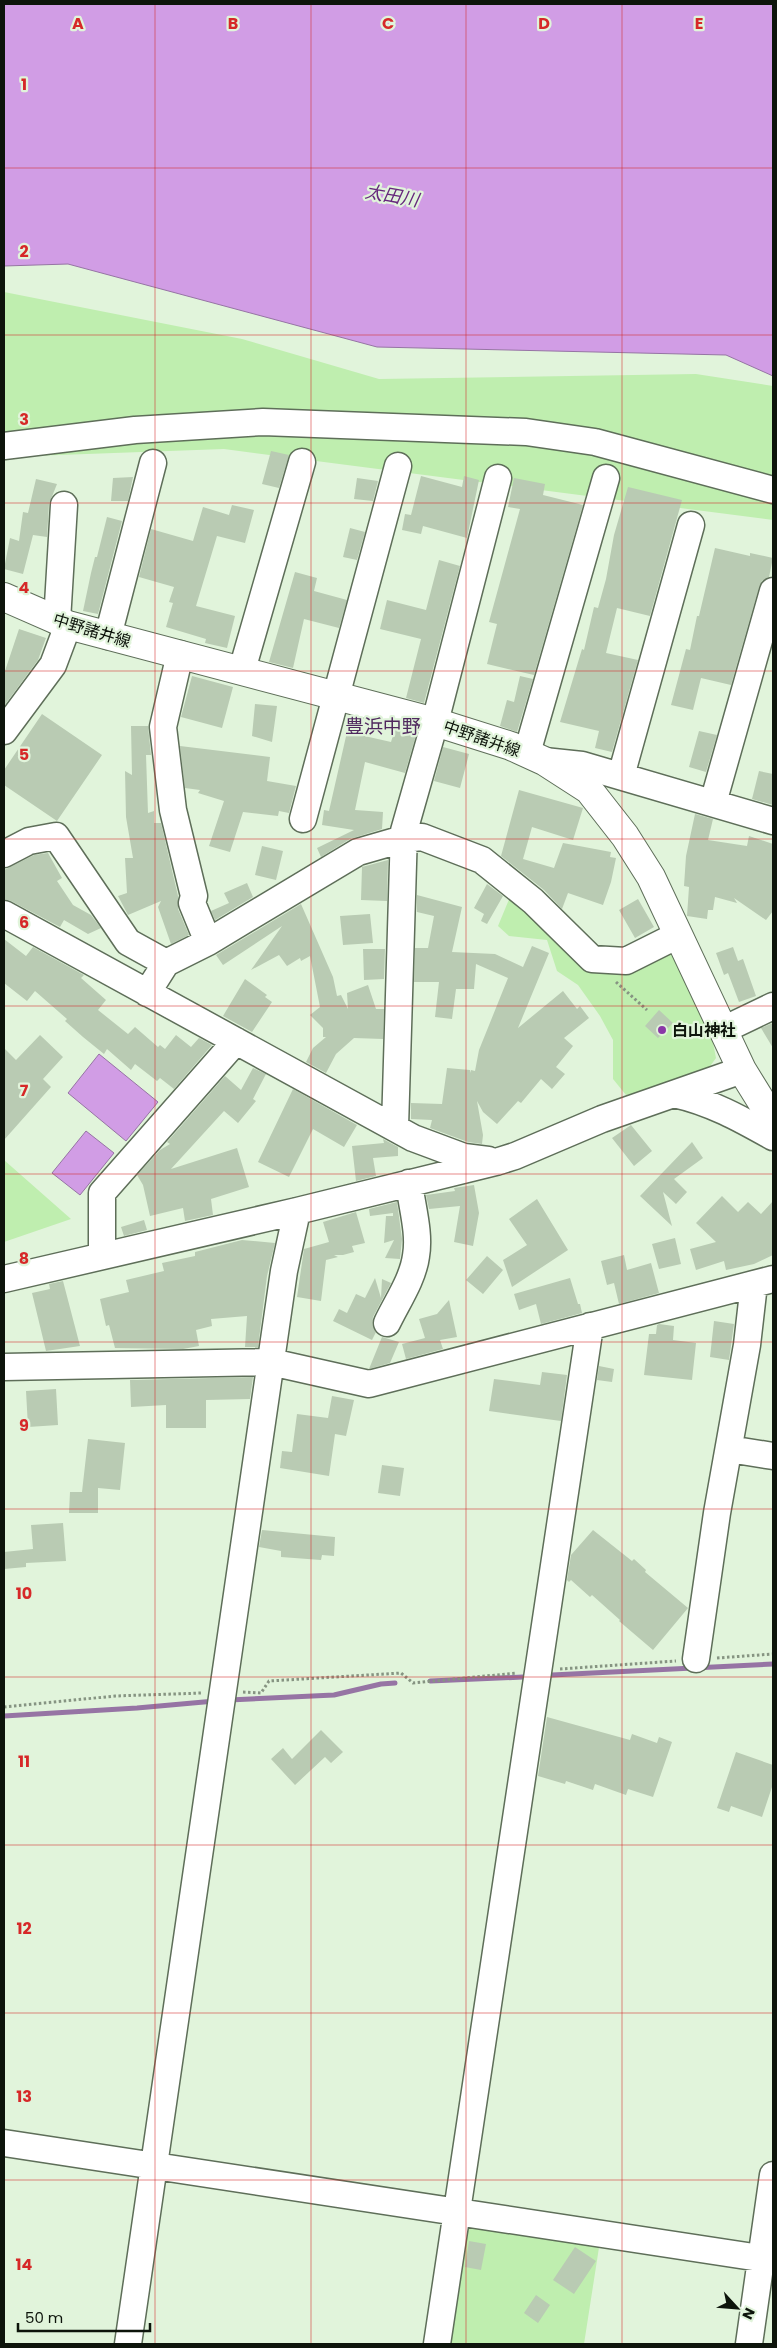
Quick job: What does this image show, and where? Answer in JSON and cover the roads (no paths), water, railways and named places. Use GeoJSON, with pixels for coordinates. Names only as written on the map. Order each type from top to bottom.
{"type":"FeatureCollection","features":[{"type":"Feature","properties":{"kind":"main road","name":"中野諸井線"},"geometry":{"type":"LineString","coordinates":[[4,597],[62,623],[435,722],[511,746],[536,757],[589,790],[625,836],[650,877],[742,1070],[773,1120]]}},
{"type":"Feature","properties":{"kind":"street"},"geometry":{"type":"LineString","coordinates":[[4,446],[135,430],[263,422],[526,432],[595,442],[773,490]]}},
{"type":"Feature","properties":{"kind":"street"},"geometry":{"type":"LineString","coordinates":[[242,670],[302,462]]}},
{"type":"Feature","properties":{"kind":"street"},"geometry":{"type":"LineString","coordinates":[[108,636],[153,463]]}},
{"type":"Feature","properties":{"kind":"street"},"geometry":{"type":"LineString","coordinates":[[303,819],[398,466]]}},
{"type":"Feature","properties":{"kind":"street"},"geometry":{"type":"LineString","coordinates":[[387,1323],[412,1272],[416,1256],[417,1239],[412,1183],[418,1159],[404,1133],[403,838],[498,478]]}},
{"type":"Feature","properties":{"kind":"street"},"geometry":{"type":"LineString","coordinates":[[606,478],[536,757],[582,765],[773,821]]}},
{"type":"Feature","properties":{"kind":"street"},"geometry":{"type":"LineString","coordinates":[[6,723],[53,665],[62,623],[64,505]]}},
{"type":"Feature","properties":{"kind":"street"},"geometry":{"type":"LineString","coordinates":[[621,776],[691,526]]}},
{"type":"Feature","properties":{"kind":"street"},"geometry":{"type":"LineString","coordinates":[[714,803],[773,592]]}},
{"type":"Feature","properties":{"kind":"street"},"geometry":{"type":"LineString","coordinates":[[180,654],[163,726],[173,810],[194,896],[192,902],[208,942]]}},
{"type":"Feature","properties":{"kind":"street"},"geometry":{"type":"LineString","coordinates":[[4,854],[29,841],[56,836],[128,942],[166,963]]}},
{"type":"Feature","properties":{"kind":"street"},"geometry":{"type":"LineString","coordinates":[[147,993],[166,963],[208,942],[358,852],[403,838],[422,837],[482,860],[533,901],[592,959],[626,960],[678,935]]}},
{"type":"Feature","properties":{"kind":"street"},"geometry":{"type":"LineString","coordinates":[[4,914],[404,1133],[464,1157],[496,1162]]}},
{"type":"Feature","properties":{"kind":"street"},"geometry":{"type":"LineString","coordinates":[[723,1030],[773,1006]]}},
{"type":"Feature","properties":{"kind":"street"},"geometry":{"type":"LineString","coordinates":[[102,1256],[102,1193],[236,1041]]}},
{"type":"Feature","properties":{"kind":"street"},"geometry":{"type":"LineString","coordinates":[[4,1279],[297,1211],[496,1162],[515,1156],[602,1119],[742,1070]]}},
{"type":"Feature","properties":{"kind":"street"},"geometry":{"type":"LineString","coordinates":[[674,1094],[699,1099],[725,1110],[773,1137]]}},
{"type":"Feature","properties":{"kind":"street"},"geometry":{"type":"LineString","coordinates":[[128,2344],[284,1271],[297,1211]]}},
{"type":"Feature","properties":{"kind":"street"},"geometry":{"type":"LineString","coordinates":[[4,1367],[272,1362],[369,1384],[763,1281],[747,1345],[696,1659]]}},
{"type":"Feature","properties":{"kind":"street"},"geometry":{"type":"LineString","coordinates":[[437,2344],[590,1326]]}},
{"type":"Feature","properties":{"kind":"street"},"geometry":{"type":"LineString","coordinates":[[729,1449],[773,1456]]}},
{"type":"Feature","properties":{"kind":"street"},"geometry":{"type":"LineString","coordinates":[[4,2143],[768,2259]]}},
{"type":"Feature","properties":{"kind":"street"},"geometry":{"type":"LineString","coordinates":[[749,2344],[768,2259],[773,2175]]}},
{"type":"Feature","properties":{"kind":"water","name":"太田川"},"geometry":{"type":"Polygon","coordinates":[[[4,4],[773,4],[773,376],[726,355],[377,347],[68,264],[4,266],[4,4]]]}},
{"type":"Feature","properties":{"kind":"water"},"geometry":{"type":"Polygon","coordinates":[[[99,1054],[158,1102],[126,1141],[68,1093],[99,1054]]]}},
{"type":"Feature","properties":{"kind":"water"},"geometry":{"type":"Polygon","coordinates":[[[86,1131],[114,1153],[80,1195],[52,1173],[86,1131]]]}},
{"type":"Feature","properties":{"kind":"waterway"},"geometry":{"type":"LineString","coordinates":[[552,1675],[773,1664]]}},
{"type":"Feature","properties":{"kind":"waterway"},"geometry":{"type":"LineString","coordinates":[[430,1681],[523,1677]]}},
{"type":"Feature","properties":{"kind":"waterway"},"geometry":{"type":"LineString","coordinates":[[229,1700],[334,1695],[381,1684],[395,1683]]}},
{"type":"Feature","properties":{"kind":"waterway"},"geometry":{"type":"LineString","coordinates":[[4,1716],[215,1701]]}},
{"type":"Feature","properties":{"kind":"place","name":"白山神社"},"geometry":{"type":"Point","coordinates":[662,1030]}},
{"type":"Feature","properties":{"kind":"district","name":"豊浜中野"},"geometry":{"type":"Point","coordinates":[383,726]}}]}
